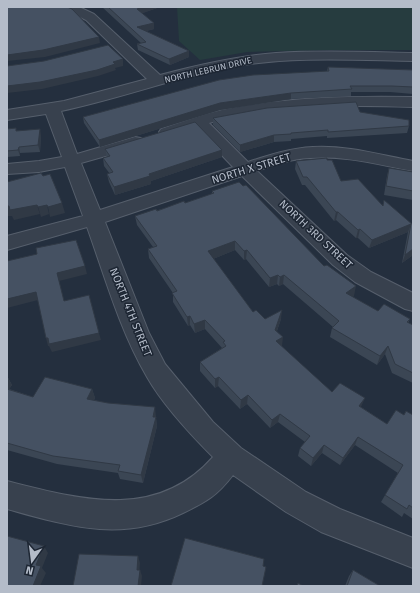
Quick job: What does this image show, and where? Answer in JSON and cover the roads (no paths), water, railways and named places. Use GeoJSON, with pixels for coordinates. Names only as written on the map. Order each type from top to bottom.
{"type":"FeatureCollection","features":[{"type":"Feature","properties":{"kind":"street"},"geometry":{"type":"LineString","coordinates":[[70,7],[90,17],[158,81]]}},
{"type":"Feature","properties":{"kind":"street"},"geometry":{"type":"LineString","coordinates":[[101,48],[118,44]]}},
{"type":"Feature","properties":{"kind":"street","name":"NORTH LEBRUN DRIVE"},"geometry":{"type":"LineString","coordinates":[[7,115],[52,109],[230,63],[280,56],[413,57]]}},
{"type":"Feature","properties":{"kind":"street"},"geometry":{"type":"LineString","coordinates":[[7,169],[38,166],[71,160],[224,115],[273,108],[361,101],[413,102]]}},
{"type":"Feature","properties":{"kind":"street","name":"NORTH 4TH STREET"},"geometry":{"type":"LineString","coordinates":[[52,109],[137,333],[156,371],[204,430],[231,457],[296,502],[332,522],[413,553]]}},
{"type":"Feature","properties":{"kind":"street","name":"NORTH 3RD STREET"},"geometry":{"type":"LineString","coordinates":[[199,122],[245,170],[340,260],[363,277],[413,303]]}},
{"type":"Feature","properties":{"kind":"street","name":"NORTH X STREET"},"geometry":{"type":"LineString","coordinates":[[7,243],[94,219],[292,155],[321,152],[413,166]]}},
{"type":"Feature","properties":{"kind":"street"},"geometry":{"type":"LineString","coordinates":[[7,495],[77,513],[110,517],[142,514],[170,506],[204,487],[231,457]]}}]}
